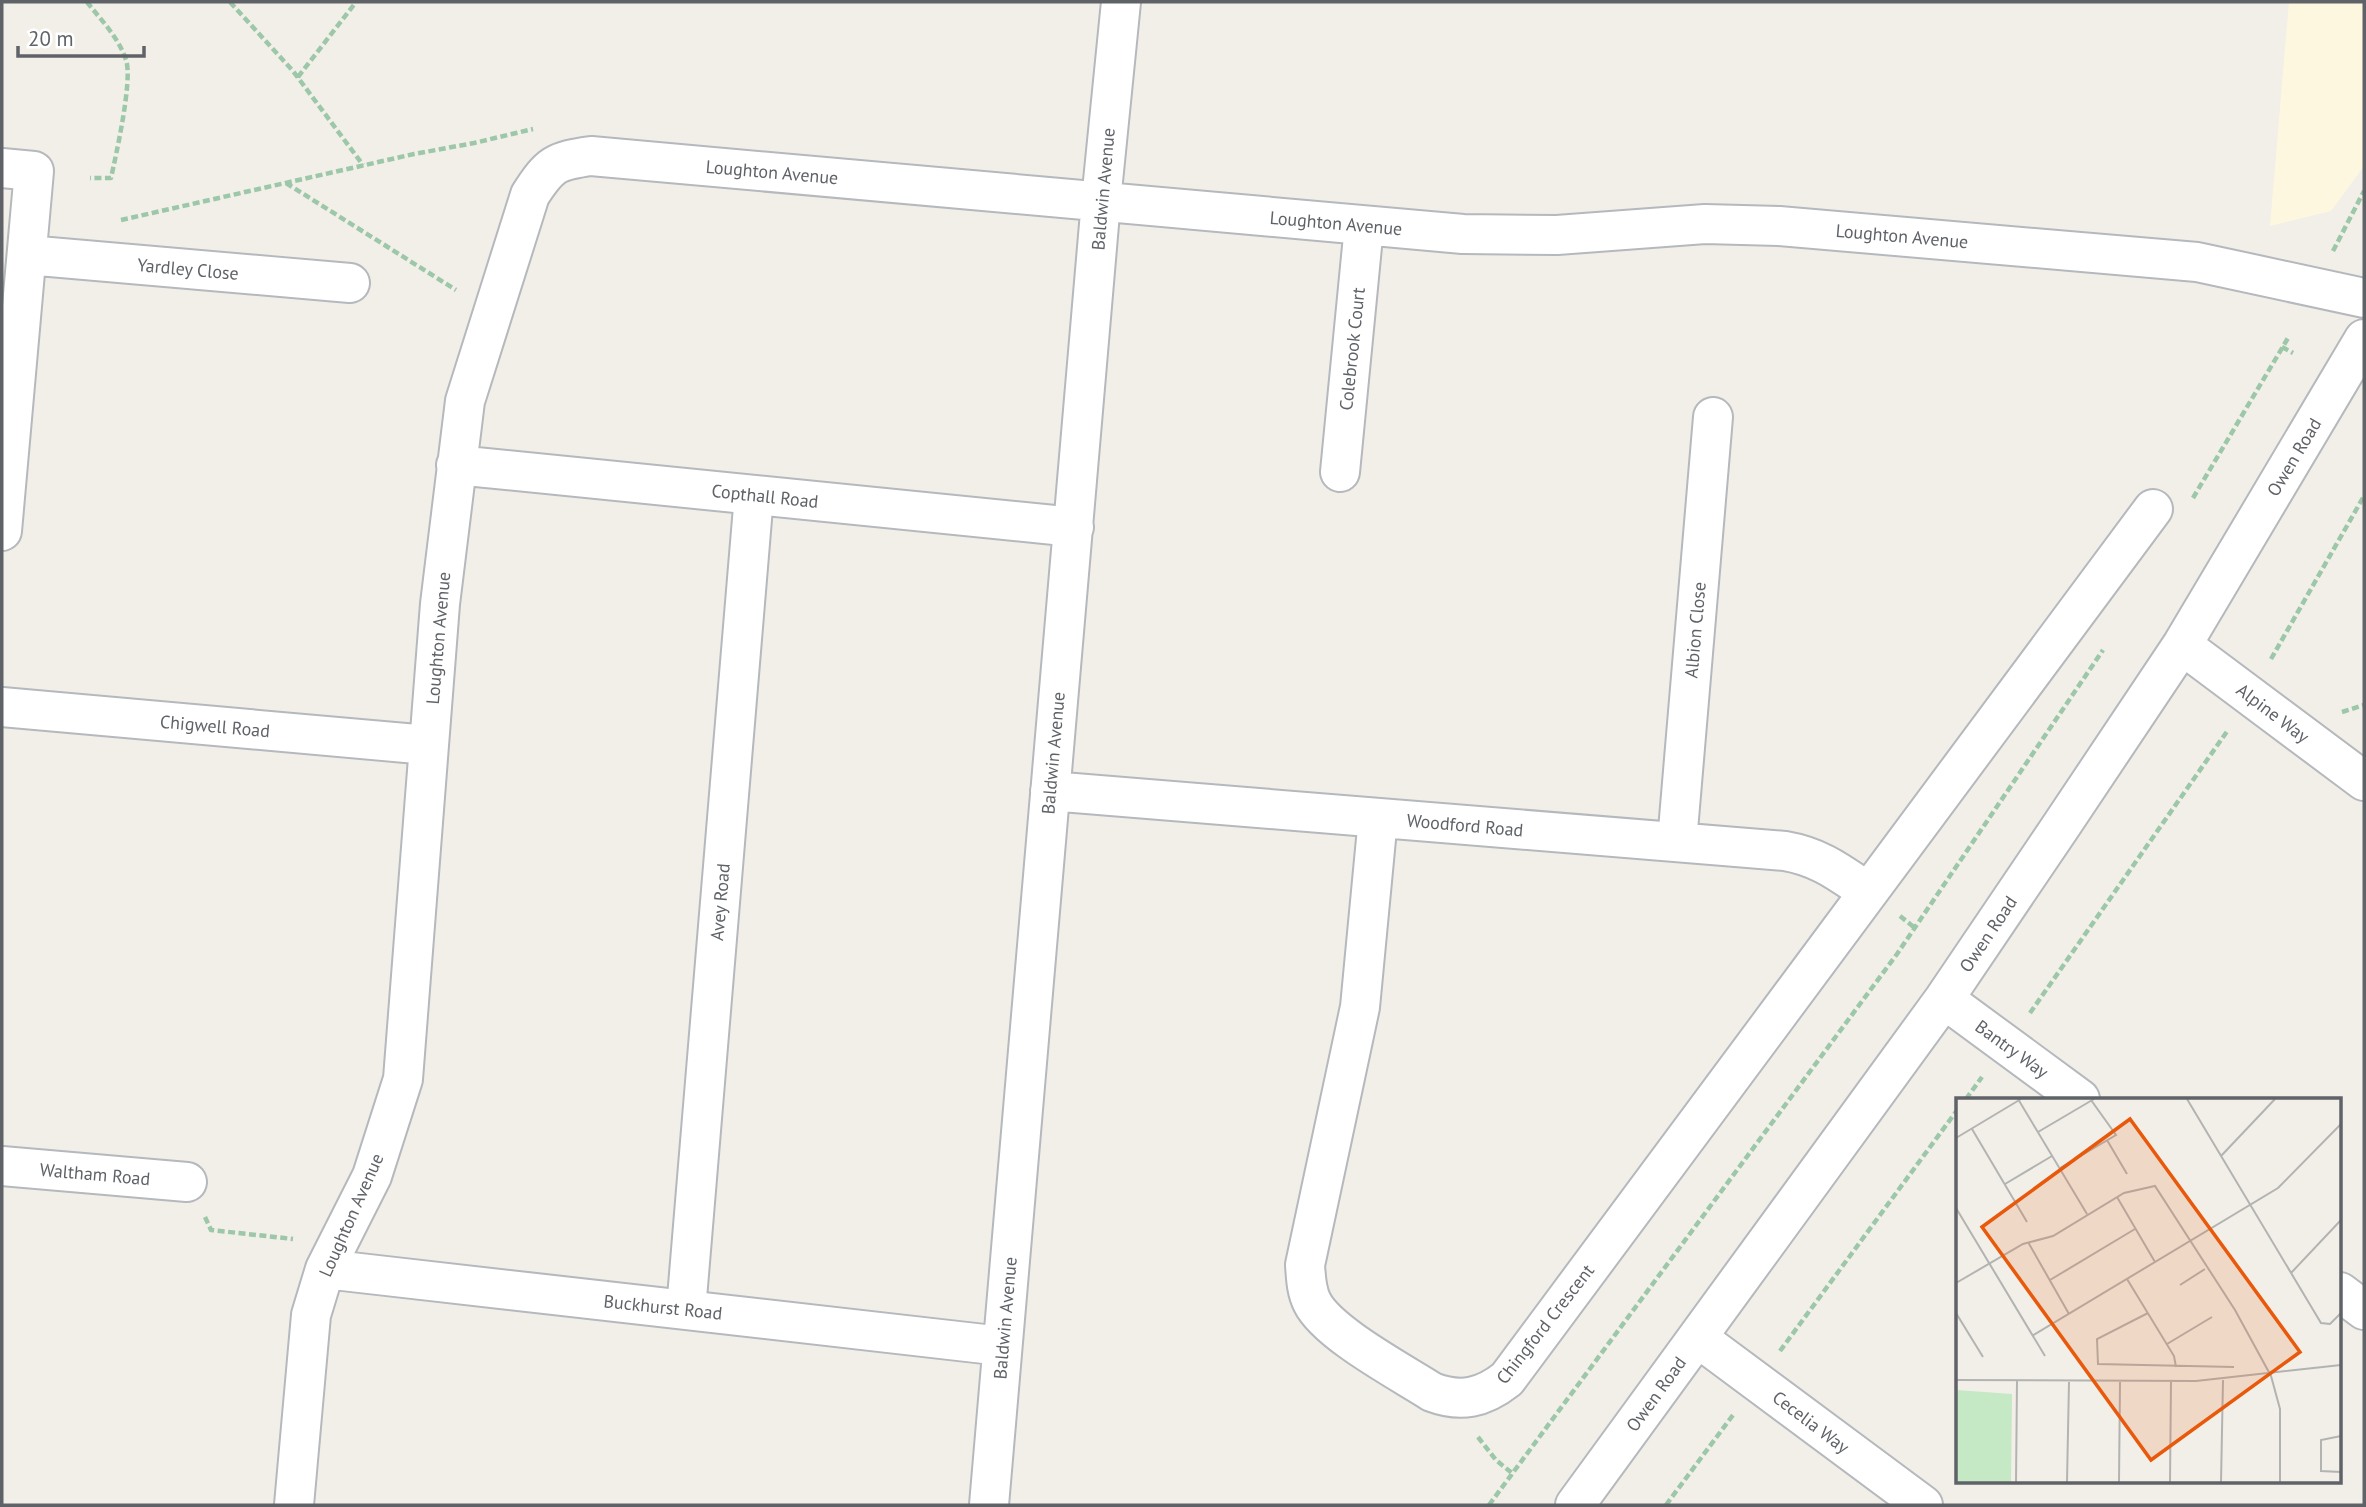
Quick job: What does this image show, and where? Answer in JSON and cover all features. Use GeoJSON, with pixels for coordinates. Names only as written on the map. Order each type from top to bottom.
{"type":"FeatureCollection","features":[{"type":"Feature","properties":{"kind":"street","name":"Baldwin Avenue"},"geometry":{"type":"LineString","coordinates":[[989,1505],[1101,201],[1121,2]]}},
{"type":"Feature","properties":{"kind":"street","name":"Loughton Avenue"},"geometry":{"type":"LineString","coordinates":[[294,1505],[311,1315],[325,1269],[372,1176],[403,1079],[440,604],[465,401],[530,195],[545,172],[563,160],[591,156],[1463,234],[1557,235],[1705,224],[1779,226],[2197,262],[2364,298]]}},
{"type":"Feature","properties":{"kind":"street"},"geometry":{"type":"LineString","coordinates":[[2,168],[34,172],[2,531]]}},
{"type":"Feature","properties":{"kind":"street","name":"Colebrook Court"},"geometry":{"type":"LineString","coordinates":[[1340,472],[1364,226]]}},
{"type":"Feature","properties":{"kind":"street","name":"Yardley Close"},"geometry":{"type":"LineString","coordinates":[[27,255],[350,283]]}},
{"type":"Feature","properties":{"kind":"street","name":"Owen Road"},"geometry":{"type":"LineString","coordinates":[[1575,1505],[1944,999],[2182,645],[2364,339]]}},
{"type":"Feature","properties":{"kind":"street","name":"Albion Close"},"geometry":{"type":"LineString","coordinates":[[1677,842],[1713,417]]}},
{"type":"Feature","properties":{"kind":"street","name":"Copthall Road"},"geometry":{"type":"LineString","coordinates":[[456,465],[1074,527]]}},
{"type":"Feature","properties":{"kind":"street","name":"Avey Road"},"geometry":{"type":"LineString","coordinates":[[686,1310],[754,495]]}},
{"type":"Feature","properties":{"kind":"street"},"geometry":{"type":"LineString","coordinates":[[1868,892],[2153,509]]}},
{"type":"Feature","properties":{"kind":"street","name":"Alpine Way"},"geometry":{"type":"LineString","coordinates":[[2182,645],[2364,781]]}},
{"type":"Feature","properties":{"kind":"street","name":"Chigwell Road"},"geometry":{"type":"LineString","coordinates":[[2,707],[428,745]]}},
{"type":"Feature","properties":{"kind":"street","name":"Woodford Road"},"geometry":{"type":"LineString","coordinates":[[1050,791],[1677,842],[1804,855],[1824,862],[1868,892]]}},
{"type":"Feature","properties":{"kind":"street"},"geometry":{"type":"LineString","coordinates":[[1378,818],[1360,1007],[1305,1265],[1306,1283],[1311,1301],[1330,1326],[1432,1392],[1444,1397],[1472,1398]]}},
{"type":"Feature","properties":{"kind":"street","name":"Chingford Crescent"},"geometry":{"type":"LineString","coordinates":[[1472,1398],[1485,1394],[1507,1379],[1868,892]]}},
{"type":"Feature","properties":{"kind":"street","name":"Bantry Way"},"geometry":{"type":"LineString","coordinates":[[1944,999],[2079,1098]]}},
{"type":"Feature","properties":{"kind":"street","name":"Waltham Road"},"geometry":{"type":"LineString","coordinates":[[2,1166],[187,1182]]}},
{"type":"Feature","properties":{"kind":"street","name":"Buckhurst Road"},"geometry":{"type":"LineString","coordinates":[[325,1269],[1002,1346]]}},
{"type":"Feature","properties":{"kind":"street"},"geometry":{"type":"LineString","coordinates":[[2342,1294],[2364,1310]]}},
{"type":"Feature","properties":{"kind":"street","name":"Cecelia Way"},"geometry":{"type":"LineString","coordinates":[[1698,1338],[1923,1505]]}},
{"type":"Feature","properties":{"kind":"path"},"geometry":{"type":"LineString","coordinates":[[87,2],[118,43],[127,64],[123,115],[111,178],[90,178]]}},
{"type":"Feature","properties":{"kind":"path"},"geometry":{"type":"LineString","coordinates":[[230,2],[298,77],[363,165]]}},
{"type":"Feature","properties":{"kind":"path"},"geometry":{"type":"LineString","coordinates":[[298,77],[356,2]]}},
{"type":"Feature","properties":{"kind":"path"},"geometry":{"type":"LineString","coordinates":[[118,220],[363,165],[474,144],[535,128],[541,131]]}},
{"type":"Feature","properties":{"kind":"path"},"geometry":{"type":"LineString","coordinates":[[286,183],[460,293]]}},
{"type":"Feature","properties":{"kind":"path"},"geometry":{"type":"LineString","coordinates":[[2330,257],[2364,189]]}},
{"type":"Feature","properties":{"kind":"path"},"geometry":{"type":"LineString","coordinates":[[2192,501],[2288,338]]}},
{"type":"Feature","properties":{"kind":"path"},"geometry":{"type":"LineString","coordinates":[[2282,348],[2293,353]]}},
{"type":"Feature","properties":{"kind":"path"},"geometry":{"type":"LineString","coordinates":[[2270,660],[2364,496]]}},
{"type":"Feature","properties":{"kind":"path"},"geometry":{"type":"LineString","coordinates":[[1489,1505],[1898,954],[2106,647]]}},
{"type":"Feature","properties":{"kind":"path"},"geometry":{"type":"LineString","coordinates":[[2027,1018],[2233,724]]}},
{"type":"Feature","properties":{"kind":"path"},"geometry":{"type":"LineString","coordinates":[[1967,1098],[1987,1071]]}},
{"type":"Feature","properties":{"kind":"path"},"geometry":{"type":"LineString","coordinates":[[1776,1357],[1956,1112]]}},
{"type":"Feature","properties":{"kind":"path"},"geometry":{"type":"LineString","coordinates":[[211,1230],[300,1240]]}},
{"type":"Feature","properties":{"kind":"path"},"geometry":{"type":"LineString","coordinates":[[1472,1398],[1475,1433],[1496,1460],[1513,1474]]}},
{"type":"Feature","properties":{"kind":"path"},"geometry":{"type":"LineString","coordinates":[[1666,1505],[1738,1408]]}},
{"type":"Feature","properties":{"kind":"shaded area"},"geometry":{"type":"Polygon","coordinates":[[[2289,2],[2364,2],[2364,166],[2331,211],[2270,226],[2289,2]]]}}]}
